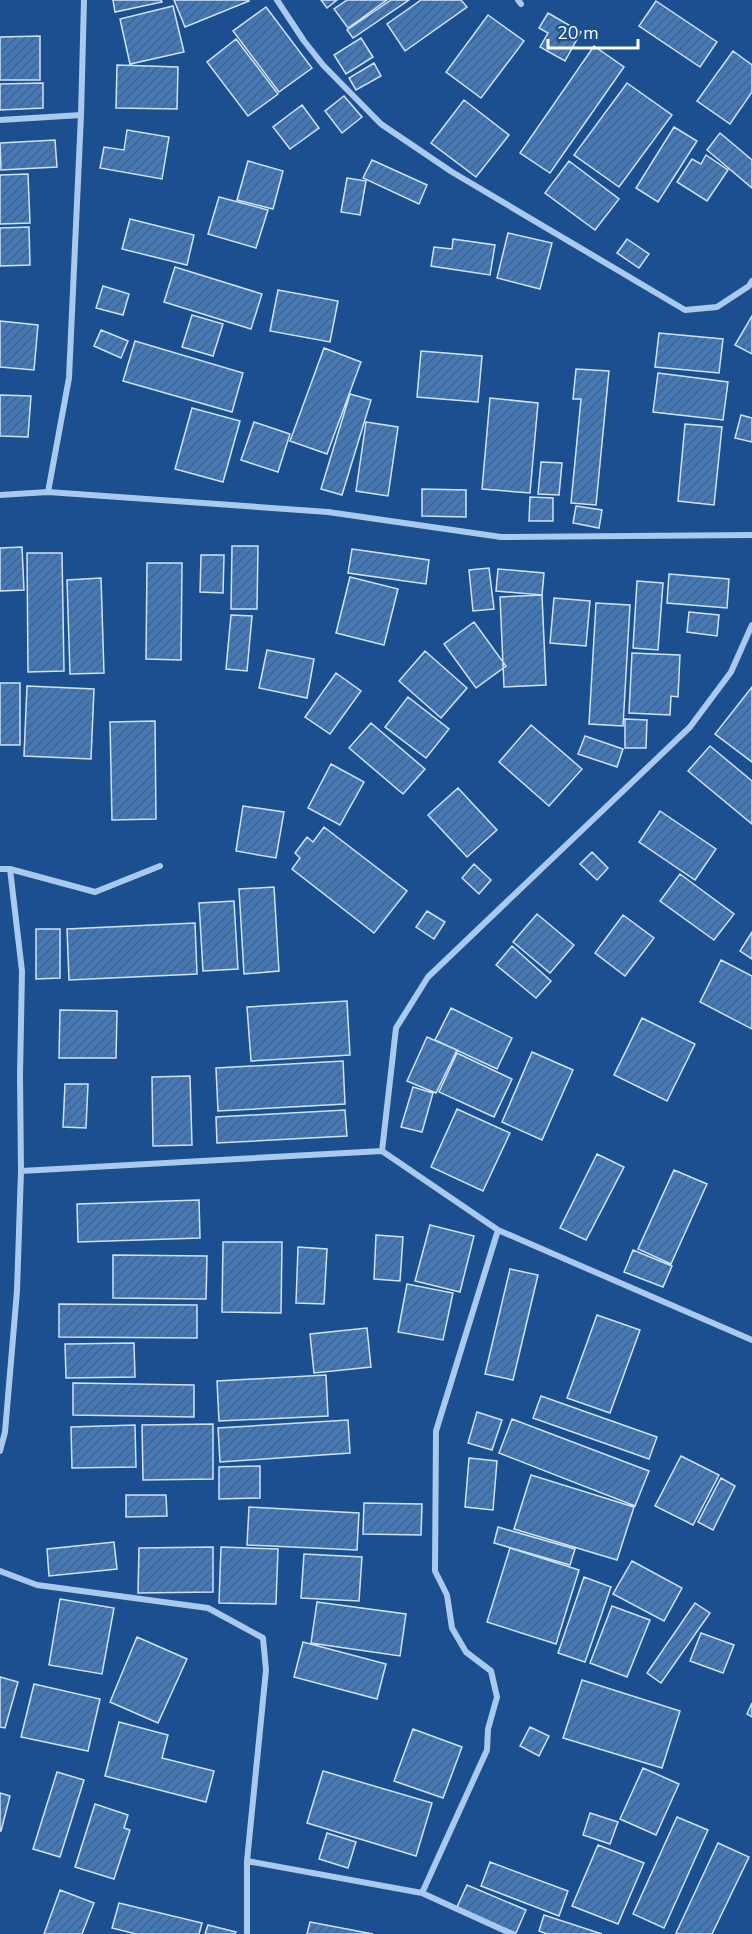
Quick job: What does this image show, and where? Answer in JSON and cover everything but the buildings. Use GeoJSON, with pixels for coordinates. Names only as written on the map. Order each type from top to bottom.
{"type":"FeatureCollection","features":[{"type":"Feature","properties":{"kind":"street"},"geometry":{"type":"LineString","coordinates":[[48,492],[69,378],[84,0]]}},
{"type":"Feature","properties":{"kind":"street"},"geometry":{"type":"LineString","coordinates":[[277,0],[323,65],[381,124],[462,178],[685,310],[717,307],[749,286],[752,281]]}},
{"type":"Feature","properties":{"kind":"street"},"geometry":{"type":"LineString","coordinates":[[0,120],[81,115]]}},
{"type":"Feature","properties":{"kind":"street"},"geometry":{"type":"LineString","coordinates":[[0,495],[48,492],[328,512],[501,537],[752,535]]}},
{"type":"Feature","properties":{"kind":"street"},"geometry":{"type":"LineString","coordinates":[[382,1151],[396,1028],[428,977],[690,727],[731,672],[752,625]]}},
{"type":"Feature","properties":{"kind":"street"},"geometry":{"type":"LineString","coordinates":[[0,868],[95,892],[160,866]]}},
{"type":"Feature","properties":{"kind":"street"},"geometry":{"type":"LineString","coordinates":[[0,1451],[5,1432],[17,1291],[21,1171],[22,970],[10,869]]}},
{"type":"Feature","properties":{"kind":"street"},"geometry":{"type":"LineString","coordinates":[[21,1171],[382,1151],[498,1230],[752,1340]]}},
{"type":"Feature","properties":{"kind":"street"},"geometry":{"type":"LineString","coordinates":[[422,1893],[486,1750],[488,1729],[497,1696],[491,1671],[466,1652],[452,1628],[447,1595],[435,1571],[436,1431],[498,1230]]}},
{"type":"Feature","properties":{"kind":"street"},"geometry":{"type":"LineString","coordinates":[[0,1571],[37,1585],[208,1608],[263,1638],[267,1670],[247,1861],[247,1934]]}},
{"type":"Feature","properties":{"kind":"street"},"geometry":{"type":"LineString","coordinates":[[247,1861],[422,1893],[513,1934]]}}]}
